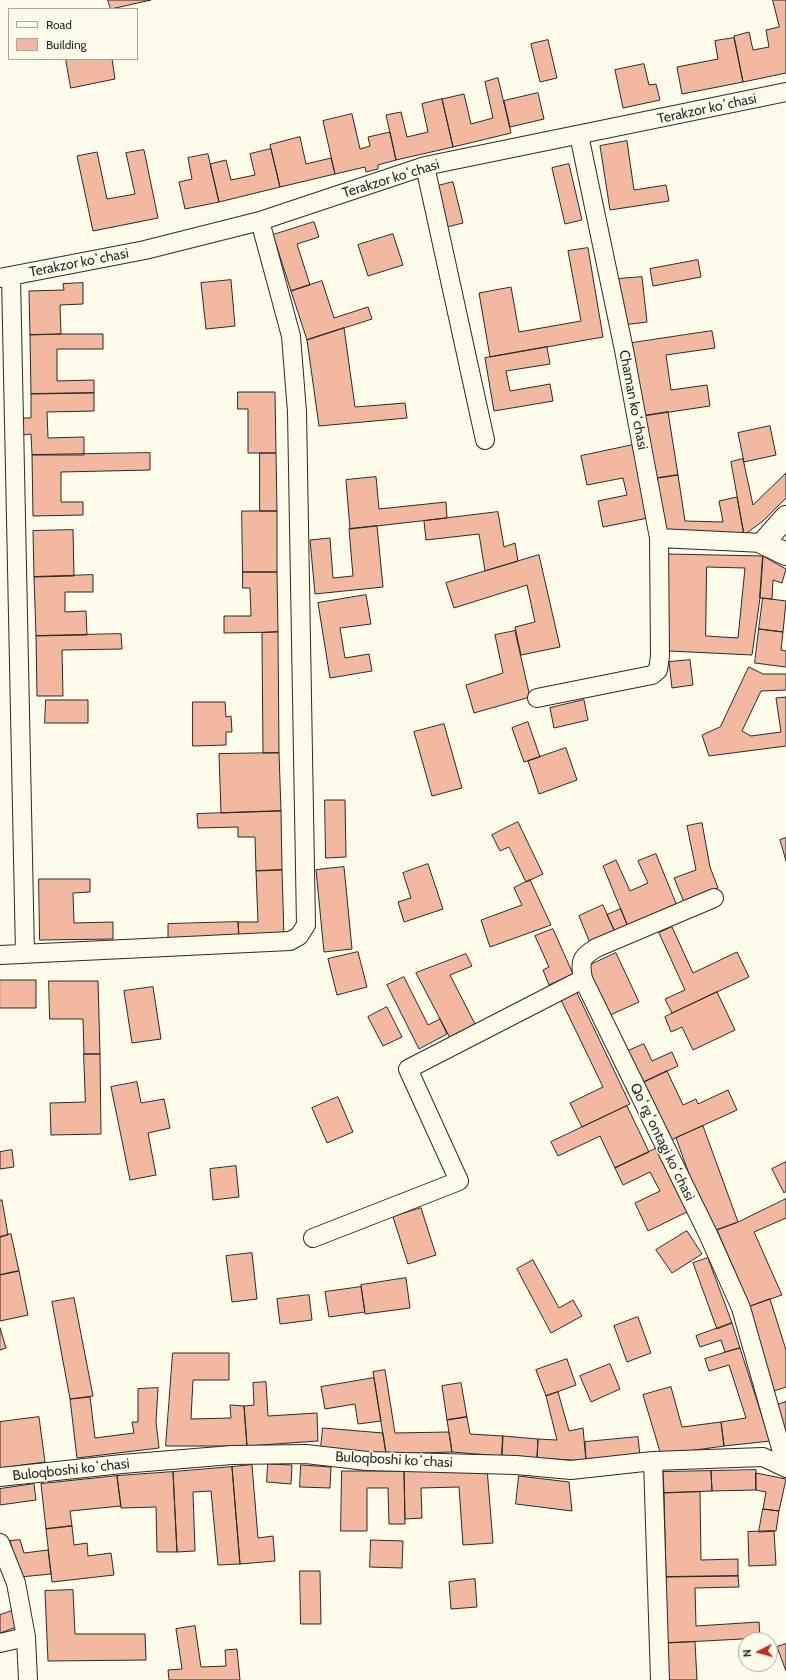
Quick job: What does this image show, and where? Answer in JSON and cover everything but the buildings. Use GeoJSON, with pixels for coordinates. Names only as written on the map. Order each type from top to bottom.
{"type":"FeatureCollection","features":[{"type":"Feature","properties":{"kind":"street","name":"Terakzor koʻchasi"},"geometry":{"type":"LineString","coordinates":[[6,277],[145,250],[260,220],[424,166],[786,92]]}},
{"type":"Feature","properties":{"kind":"street","name":"Chaman koʻchasi"},"geometry":{"type":"LineString","coordinates":[[537,698],[652,674],[658,670],[660,656],[659,538],[622,342],[579,135]]}},
{"type":"Feature","properties":{"kind":"street"},"geometry":{"type":"LineString","coordinates":[[424,166],[485,440]]}},
{"type":"Feature","properties":{"kind":"street"},"geometry":{"type":"LineString","coordinates":[[0,955],[290,941],[299,936],[306,925],[297,412],[291,336],[260,220]]}},
{"type":"Feature","properties":{"kind":"street"},"geometry":{"type":"LineString","coordinates":[[6,277],[25,954]]}},
{"type":"Feature","properties":{"kind":"street"},"geometry":{"type":"LineString","coordinates":[[763,543],[786,517]]}},
{"type":"Feature","properties":{"kind":"street"},"geometry":{"type":"LineString","coordinates":[[659,538],[763,543],[786,554]]}},
{"type":"Feature","properties":{"kind":"street","name":"Qoʻrgʻontagi koʻchasi"},"geometry":{"type":"LineString","coordinates":[[714,898],[596,948],[585,955],[580,964],[583,979],[708,1234],[740,1308],[786,1467]]}},
{"type":"Feature","properties":{"kind":"street"},"geometry":{"type":"LineString","coordinates":[[313,1238],[459,1181],[408,1070],[583,979]]}},
{"type":"Feature","properties":{"kind":"street","name":"Buloqboshi koʻchasi"},"geometry":{"type":"LineString","coordinates":[[0,1477],[122,1464],[232,1455],[306,1454],[367,1462],[516,1465],[571,1470],[653,1462],[763,1457],[786,1467]]}},
{"type":"Feature","properties":{"kind":"street"},"geometry":{"type":"LineString","coordinates":[[653,1462],[660,1680]]}},
{"type":"Feature","properties":{"kind":"street"},"geometry":{"type":"LineString","coordinates":[[0,1543],[16,1583],[26,1637],[28,1680]]}},
{"type":"Feature","properties":{"kind":"street"},"geometry":{"type":"LineString","coordinates":[[0,1643],[26,1637]]}}]}
